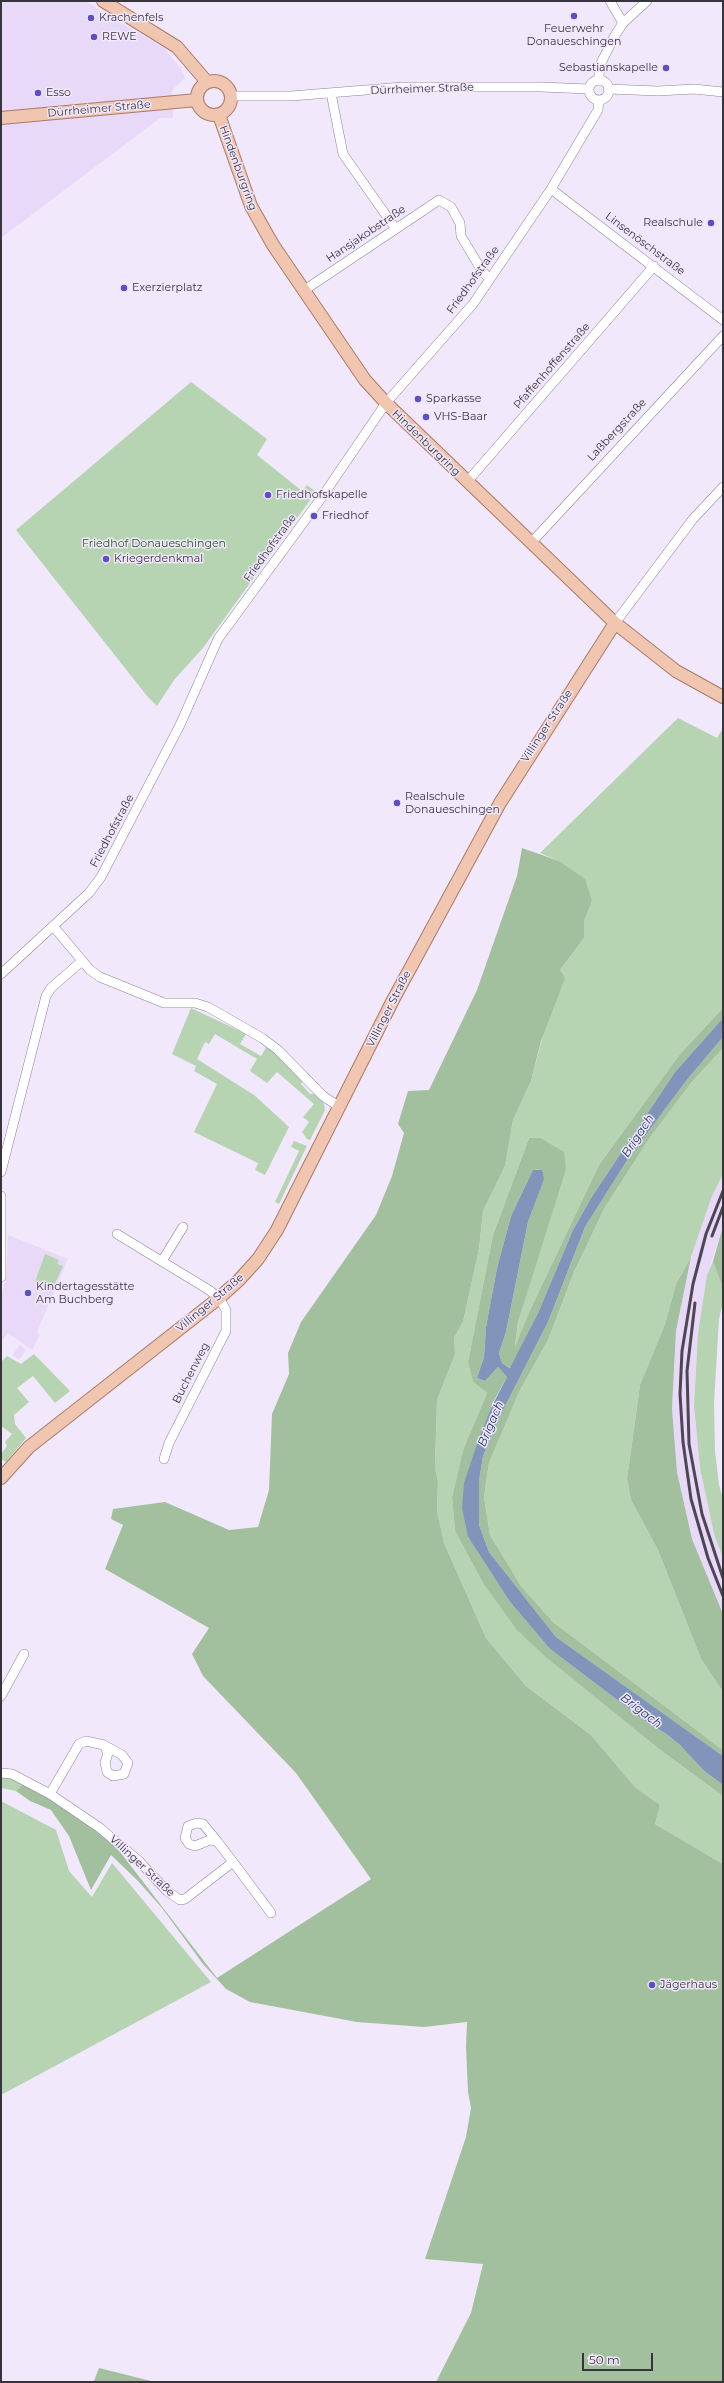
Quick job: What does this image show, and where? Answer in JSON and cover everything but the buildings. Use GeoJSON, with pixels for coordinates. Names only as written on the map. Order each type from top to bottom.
{"type":"FeatureCollection","features":[{"type":"Feature","properties":{"kind":"main road"},"geometry":{"type":"LineString","coordinates":[[103,1],[177,47],[207,82]]}},
{"type":"Feature","properties":{"kind":"main road"},"geometry":{"type":"LineString","coordinates":[[218,81],[224,83],[228,87],[232,96],[230,106],[225,112],[219,115],[211,116],[204,112],[197,100],[199,90],[207,82],[218,81]]}},
{"type":"Feature","properties":{"kind":"main road","name":"Dürrheimer Straße"},"geometry":{"type":"LineString","coordinates":[[1,118],[197,100]]}},
{"type":"Feature","properties":{"kind":"main road","name":"Hindenburgring"},"geometry":{"type":"LineString","coordinates":[[219,115],[251,206],[272,246],[365,380],[386,404],[614,623],[676,671],[723,697]]}},
{"type":"Feature","properties":{"kind":"main road","name":"Villinger Straße"},"geometry":{"type":"LineString","coordinates":[[2,1476],[35,1442],[219,1298],[239,1280],[258,1259],[277,1230],[338,1106],[500,803],[533,748],[614,623]]}},
{"type":"Feature","properties":{"kind":"street"},"geometry":{"type":"LineString","coordinates":[[610,1],[623,23]]}},
{"type":"Feature","properties":{"kind":"street"},"geometry":{"type":"LineString","coordinates":[[598,81],[605,52],[623,23],[647,1]]}},
{"type":"Feature","properties":{"kind":"street"},"geometry":{"type":"LineString","coordinates":[[598,81],[605,83],[608,89],[606,97],[599,100],[591,97],[589,90],[592,84],[598,81]]}},
{"type":"Feature","properties":{"kind":"street","name":"Dürrheimer Straße"},"geometry":{"type":"LineString","coordinates":[[232,96],[331,93],[403,87],[541,87],[589,90]]}},
{"type":"Feature","properties":{"kind":"street"},"geometry":{"type":"LineString","coordinates":[[608,89],[658,91],[694,89],[723,92]]}},
{"type":"Feature","properties":{"kind":"street"},"geometry":{"type":"LineString","coordinates":[[331,93],[343,154],[395,228]]}},
{"type":"Feature","properties":{"kind":"street","name":"Friedhofstraße"},"geometry":{"type":"LineString","coordinates":[[1,974],[89,893],[101,877],[180,725],[218,639],[322,497],[386,404],[473,304],[551,189],[598,110],[599,100]]}},
{"type":"Feature","properties":{"kind":"street","name":"Linsenöschstraße"},"geometry":{"type":"LineString","coordinates":[[551,189],[723,320]]}},
{"type":"Feature","properties":{"kind":"street","name":"Hansjakobstraße"},"geometry":{"type":"LineString","coordinates":[[303,292],[434,202],[444,201],[451,207],[460,223],[461,236],[482,271],[490,279]]}},
{"type":"Feature","properties":{"kind":"street","name":"Pfaffenhoffenstraße"},"geometry":{"type":"LineString","coordinates":[[467,482],[654,266]]}},
{"type":"Feature","properties":{"kind":"street","name":"Laßbergstraße"},"geometry":{"type":"LineString","coordinates":[[531,542],[723,336]]}},
{"type":"Feature","properties":{"kind":"street","name":"Villinger Straße"},"geometry":{"type":"LineString","coordinates":[[614,623],[693,519],[723,487]]}},
{"type":"Feature","properties":{"kind":"street"},"geometry":{"type":"LineString","coordinates":[[53,926],[82,961],[100,977],[164,1003],[195,1003],[208,1008],[262,1038],[278,1050],[323,1096],[338,1106]]}},
{"type":"Feature","properties":{"kind":"street"},"geometry":{"type":"LineString","coordinates":[[1,1172],[46,996],[51,988],[82,961]]}},
{"type":"Feature","properties":{"kind":"street"},"geometry":{"type":"LineString","coordinates":[[1,1197],[1,1277]]}},
{"type":"Feature","properties":{"kind":"street"},"geometry":{"type":"LineString","coordinates":[[162,1261],[184,1227]]}},
{"type":"Feature","properties":{"kind":"street"},"geometry":{"type":"LineString","coordinates":[[117,1234],[219,1298]]}},
{"type":"Feature","properties":{"kind":"street","name":"Buchenweg"},"geometry":{"type":"LineString","coordinates":[[164,1459],[169,1443],[226,1331],[226,1310],[219,1298]]}},
{"type":"Feature","properties":{"kind":"street"},"geometry":{"type":"LineString","coordinates":[[1,1696],[24,1654]]}},
{"type":"Feature","properties":{"kind":"street"},"geometry":{"type":"LineString","coordinates":[[50,1794],[79,1744],[92,1741],[104,1745]]}},
{"type":"Feature","properties":{"kind":"street","name":"Villinger Straße"},"geometry":{"type":"LineString","coordinates":[[1,1773],[12,1774],[50,1794],[100,1828],[139,1861],[167,1891],[180,1900],[184,1899],[233,1862]]}},
{"type":"Feature","properties":{"kind":"street"},"geometry":{"type":"LineString","coordinates":[[217,1842],[271,1913]]}},
{"type":"Feature","properties":{"kind":"shaded area"},"geometry":{"type":"Polygon","coordinates":[[[1,1],[85,1],[164,48],[182,70],[185,78],[172,90],[173,118],[160,118],[1,238],[1,1]]]}},
{"type":"Feature","properties":{"kind":"shaded area"},"geometry":{"type":"Polygon","coordinates":[[[723,1174],[723,1226],[707,1275],[698,1333],[694,1406],[700,1468],[714,1534],[723,1558],[723,1614],[692,1539],[677,1472],[672,1409],[676,1331],[691,1257],[712,1196],[723,1174]]]}},
{"type":"Feature","properties":{"kind":"shaded area","name":"Kindertagesstätte Am Buchberg"},"geometry":{"type":"Polygon","coordinates":[[[8,1235],[68,1259],[37,1332],[40,1335],[32,1350],[8,1333],[3,1340],[1,1338],[1,1296],[6,1278],[8,1235]]]}},
{"type":"Feature","properties":{"kind":"shaded area"},"geometry":{"type":"Polygon","coordinates":[[[20,1345],[26,1350],[19,1360],[12,1355],[20,1345]]]}},
{"type":"Feature","properties":{"kind":"green space","name":"Friedhof Donaueschingen"},"geometry":{"type":"Polygon","coordinates":[[[191,382],[267,439],[257,455],[302,491],[307,485],[316,492],[203,648],[174,680],[157,706],[147,696],[16,530],[191,382]]]}},
{"type":"Feature","properties":{"kind":"green space"},"geometry":{"type":"Polygon","coordinates":[[[678,718],[717,738],[723,728],[723,1008],[680,1054],[599,1165],[531,1308],[515,1349],[518,1322],[535,1264],[529,1138],[493,1235],[468,1362],[473,1382],[487,1393],[463,1450],[452,1497],[455,1531],[483,1583],[549,1660],[659,1749],[723,1796],[723,1864],[655,1824],[660,1805],[635,1787],[591,1735],[526,1686],[486,1638],[444,1543],[437,1511],[438,1481],[435,1468],[437,1400],[455,1354],[454,1338],[463,1322],[479,1249],[483,1211],[505,1166],[513,1120],[531,1081],[560,970],[584,938],[584,921],[592,901],[559,861],[540,853],[678,718]]]}},
{"type":"Feature","properties":{"kind":"green space"},"geometry":{"type":"Polygon","coordinates":[[[522,848],[559,861],[585,879],[592,901],[584,921],[584,938],[560,970],[565,978],[541,1041],[531,1081],[513,1120],[505,1166],[483,1211],[479,1249],[463,1322],[454,1338],[455,1354],[437,1400],[435,1468],[438,1481],[437,1511],[444,1543],[486,1638],[526,1686],[591,1735],[635,1787],[660,1805],[655,1824],[723,1864],[723,2382],[436,2382],[471,2313],[483,2264],[425,2259],[466,2137],[471,2108],[468,2092],[466,2046],[467,2022],[424,2027],[357,2022],[250,2002],[226,1989],[203,1964],[162,1908],[138,1881],[111,1855],[91,1890],[69,1836],[51,1810],[30,1801],[16,1791],[23,1784],[56,1802],[114,1844],[217,1978],[371,1879],[296,1773],[203,1676],[192,1654],[209,1628],[105,1569],[123,1525],[111,1519],[113,1509],[165,1502],[229,1530],[258,1527],[269,1490],[272,1414],[289,1374],[288,1353],[301,1322],[376,1215],[392,1176],[404,1133],[398,1124],[408,1091],[429,1090],[477,990],[517,876],[522,848]]]}},
{"type":"Feature","properties":{"kind":"green space"},"geometry":{"type":"Polygon","coordinates":[[[191,1008],[246,1034],[240,1044],[261,1056],[267,1046],[303,1079],[301,1084],[310,1094],[317,1094],[324,1104],[325,1110],[310,1140],[307,1139],[302,1132],[309,1122],[303,1117],[314,1104],[277,1072],[267,1083],[250,1071],[257,1059],[215,1034],[209,1044],[205,1042],[197,1059],[254,1095],[289,1127],[265,1175],[255,1170],[258,1163],[194,1132],[217,1084],[194,1071],[196,1066],[172,1054],[191,1008]]]}},
{"type":"Feature","properties":{"kind":"green space"},"geometry":{"type":"Polygon","coordinates":[[[723,1008],[723,1018],[675,1072],[591,1198],[573,1230],[538,1313],[511,1368],[502,1363],[499,1353],[506,1332],[528,1222],[544,1179],[539,1169],[533,1170],[511,1216],[497,1268],[486,1327],[484,1357],[477,1378],[485,1381],[498,1367],[507,1377],[492,1404],[468,1537],[510,1602],[550,1649],[649,1724],[665,1733],[680,1745],[703,1770],[723,1785],[723,1796],[659,1749],[549,1660],[517,1630],[483,1583],[455,1531],[452,1497],[463,1450],[487,1393],[473,1382],[468,1362],[493,1235],[529,1138],[540,1138],[564,1152],[566,1169],[518,1322],[515,1347],[531,1308],[599,1165],[680,1054],[723,1008]]]}},
{"type":"Feature","properties":{"kind":"green space"},"geometry":{"type":"Polygon","coordinates":[[[723,1037],[723,1048],[691,1083],[649,1139],[605,1207],[574,1272],[548,1340],[519,1392],[489,1463],[484,1497],[490,1535],[521,1586],[553,1622],[723,1750],[723,1756],[556,1637],[489,1552],[479,1525],[479,1481],[483,1456],[498,1420],[548,1322],[585,1227],[628,1159],[686,1081],[723,1037]]]}},
{"type":"Feature","properties":{"kind":"green space"},"geometry":{"type":"Polygon","coordinates":[[[723,1048],[723,1174],[712,1196],[691,1257],[676,1284],[665,1324],[640,1385],[627,1479],[631,1500],[658,1550],[701,1659],[723,1692],[723,1750],[553,1622],[521,1586],[490,1535],[484,1497],[489,1463],[519,1392],[548,1340],[574,1272],[605,1207],[649,1139],[691,1083],[723,1048]]]}},
{"type":"Feature","properties":{"kind":"green space"},"geometry":{"type":"Polygon","coordinates":[[[294,1141],[307,1146],[279,1204],[275,1202],[299,1151],[291,1147],[294,1141]]]}},
{"type":"Feature","properties":{"kind":"green space"},"geometry":{"type":"Polygon","coordinates":[[[723,1226],[723,1289],[713,1261],[723,1226]]]}},
{"type":"Feature","properties":{"kind":"green space"},"geometry":{"type":"Polygon","coordinates":[[[45,1254],[59,1260],[57,1264],[63,1266],[52,1290],[35,1282],[45,1254]]]}},
{"type":"Feature","properties":{"kind":"green space"},"geometry":{"type":"Polygon","coordinates":[[[691,1257],[676,1331],[672,1409],[677,1472],[692,1539],[723,1614],[723,1692],[701,1659],[658,1550],[631,1500],[627,1479],[640,1385],[665,1324],[676,1284],[691,1257]]]}},
{"type":"Feature","properties":{"kind":"green space"},"geometry":{"type":"Polygon","coordinates":[[[713,1261],[723,1289],[723,1302],[719,1319],[714,1403],[715,1451],[719,1485],[723,1499],[723,1558],[714,1534],[700,1468],[694,1406],[698,1333],[707,1275],[713,1261]]]}},
{"type":"Feature","properties":{"kind":"green space"},"geometry":{"type":"Polygon","coordinates":[[[34,1354],[70,1391],[55,1403],[33,1376],[17,1388],[29,1402],[14,1415],[15,1424],[26,1438],[6,1462],[1,1459],[1,1454],[7,1446],[5,1442],[12,1434],[1,1426],[1,1362],[7,1356],[21,1364],[34,1354]]]}},
{"type":"Feature","properties":{"kind":"green space"},"geometry":{"type":"Polygon","coordinates":[[[1,1772],[23,1784],[16,1791],[1,1788],[1,1772]]]}},
{"type":"Feature","properties":{"kind":"green space"},"geometry":{"type":"Polygon","coordinates":[[[1,1801],[56,1830],[69,1871],[92,1897],[112,1863],[211,1982],[1,2095],[1,1801]]]}},
{"type":"Feature","properties":{"kind":"green space"},"geometry":{"type":"Polygon","coordinates":[[[99,2368],[155,2382],[94,2381],[99,2368]]]}},
{"type":"Feature","properties":{"kind":"water","name":"Brigach"},"geometry":{"type":"Polygon","coordinates":[[[723,1018],[723,1037],[686,1081],[628,1159],[585,1227],[548,1322],[498,1420],[483,1456],[479,1481],[479,1525],[489,1552],[556,1637],[723,1756],[723,1785],[703,1770],[680,1745],[665,1733],[649,1724],[550,1649],[510,1602],[468,1537],[462,1508],[464,1483],[479,1438],[493,1404],[507,1377],[498,1367],[485,1381],[477,1378],[484,1357],[486,1327],[497,1268],[511,1216],[533,1170],[542,1170],[544,1179],[528,1222],[506,1332],[499,1353],[502,1363],[510,1368],[538,1313],[573,1230],[591,1198],[675,1072],[723,1018]]]}},
{"type":"Feature","properties":{"kind":"railway"},"geometry":{"type":"LineString","coordinates":[[723,1191],[706,1234],[693,1284],[682,1351],[680,1394],[683,1442],[691,1499],[708,1558],[723,1596]]}},
{"type":"Feature","properties":{"kind":"railway"},"geometry":{"type":"LineString","coordinates":[[712,1236],[723,1207]]}},
{"type":"Feature","properties":{"kind":"railway"},"geometry":{"type":"LineString","coordinates":[[695,1303],[687,1371],[689,1444],[702,1514],[723,1578]]}},
{"type":"Feature","properties":{"kind":"place","name":"Feuerwehr Donaueschingen"},"geometry":{"type":"Point","coordinates":[574,16]}},
{"type":"Feature","properties":{"kind":"place","name":"Krachenfels"},"geometry":{"type":"Point","coordinates":[91,18]}},
{"type":"Feature","properties":{"kind":"place","name":"REWE"},"geometry":{"type":"Point","coordinates":[94,37]}},
{"type":"Feature","properties":{"kind":"place","name":"Sebastianskapelle"},"geometry":{"type":"Point","coordinates":[666,68]}},
{"type":"Feature","properties":{"kind":"place","name":"Esso"},"geometry":{"type":"Point","coordinates":[38,93]}},
{"type":"Feature","properties":{"kind":"place","name":"Realschule"},"geometry":{"type":"Point","coordinates":[711,223]}},
{"type":"Feature","properties":{"kind":"place","name":"Exerzierplatz"},"geometry":{"type":"Point","coordinates":[124,288]}},
{"type":"Feature","properties":{"kind":"place","name":"Sparkasse"},"geometry":{"type":"Point","coordinates":[418,399]}},
{"type":"Feature","properties":{"kind":"place","name":"VHS-Baar"},"geometry":{"type":"Point","coordinates":[426,417]}},
{"type":"Feature","properties":{"kind":"place","name":"Friedhofskapelle"},"geometry":{"type":"Point","coordinates":[268,495]}},
{"type":"Feature","properties":{"kind":"place","name":"Friedhof"},"geometry":{"type":"Point","coordinates":[314,516]}},
{"type":"Feature","properties":{"kind":"place","name":"Kriegerdenkmal"},"geometry":{"type":"Point","coordinates":[106,559]}},
{"type":"Feature","properties":{"kind":"place","name":"Realschule Donaueschingen"},"geometry":{"type":"Point","coordinates":[397,803]}},
{"type":"Feature","properties":{"kind":"place","name":"Kindertagesstätte Am Buchberg"},"geometry":{"type":"Point","coordinates":[28,1293]}},
{"type":"Feature","properties":{"kind":"place","name":"Jägerhaus"},"geometry":{"type":"Point","coordinates":[652,1985]}}]}
